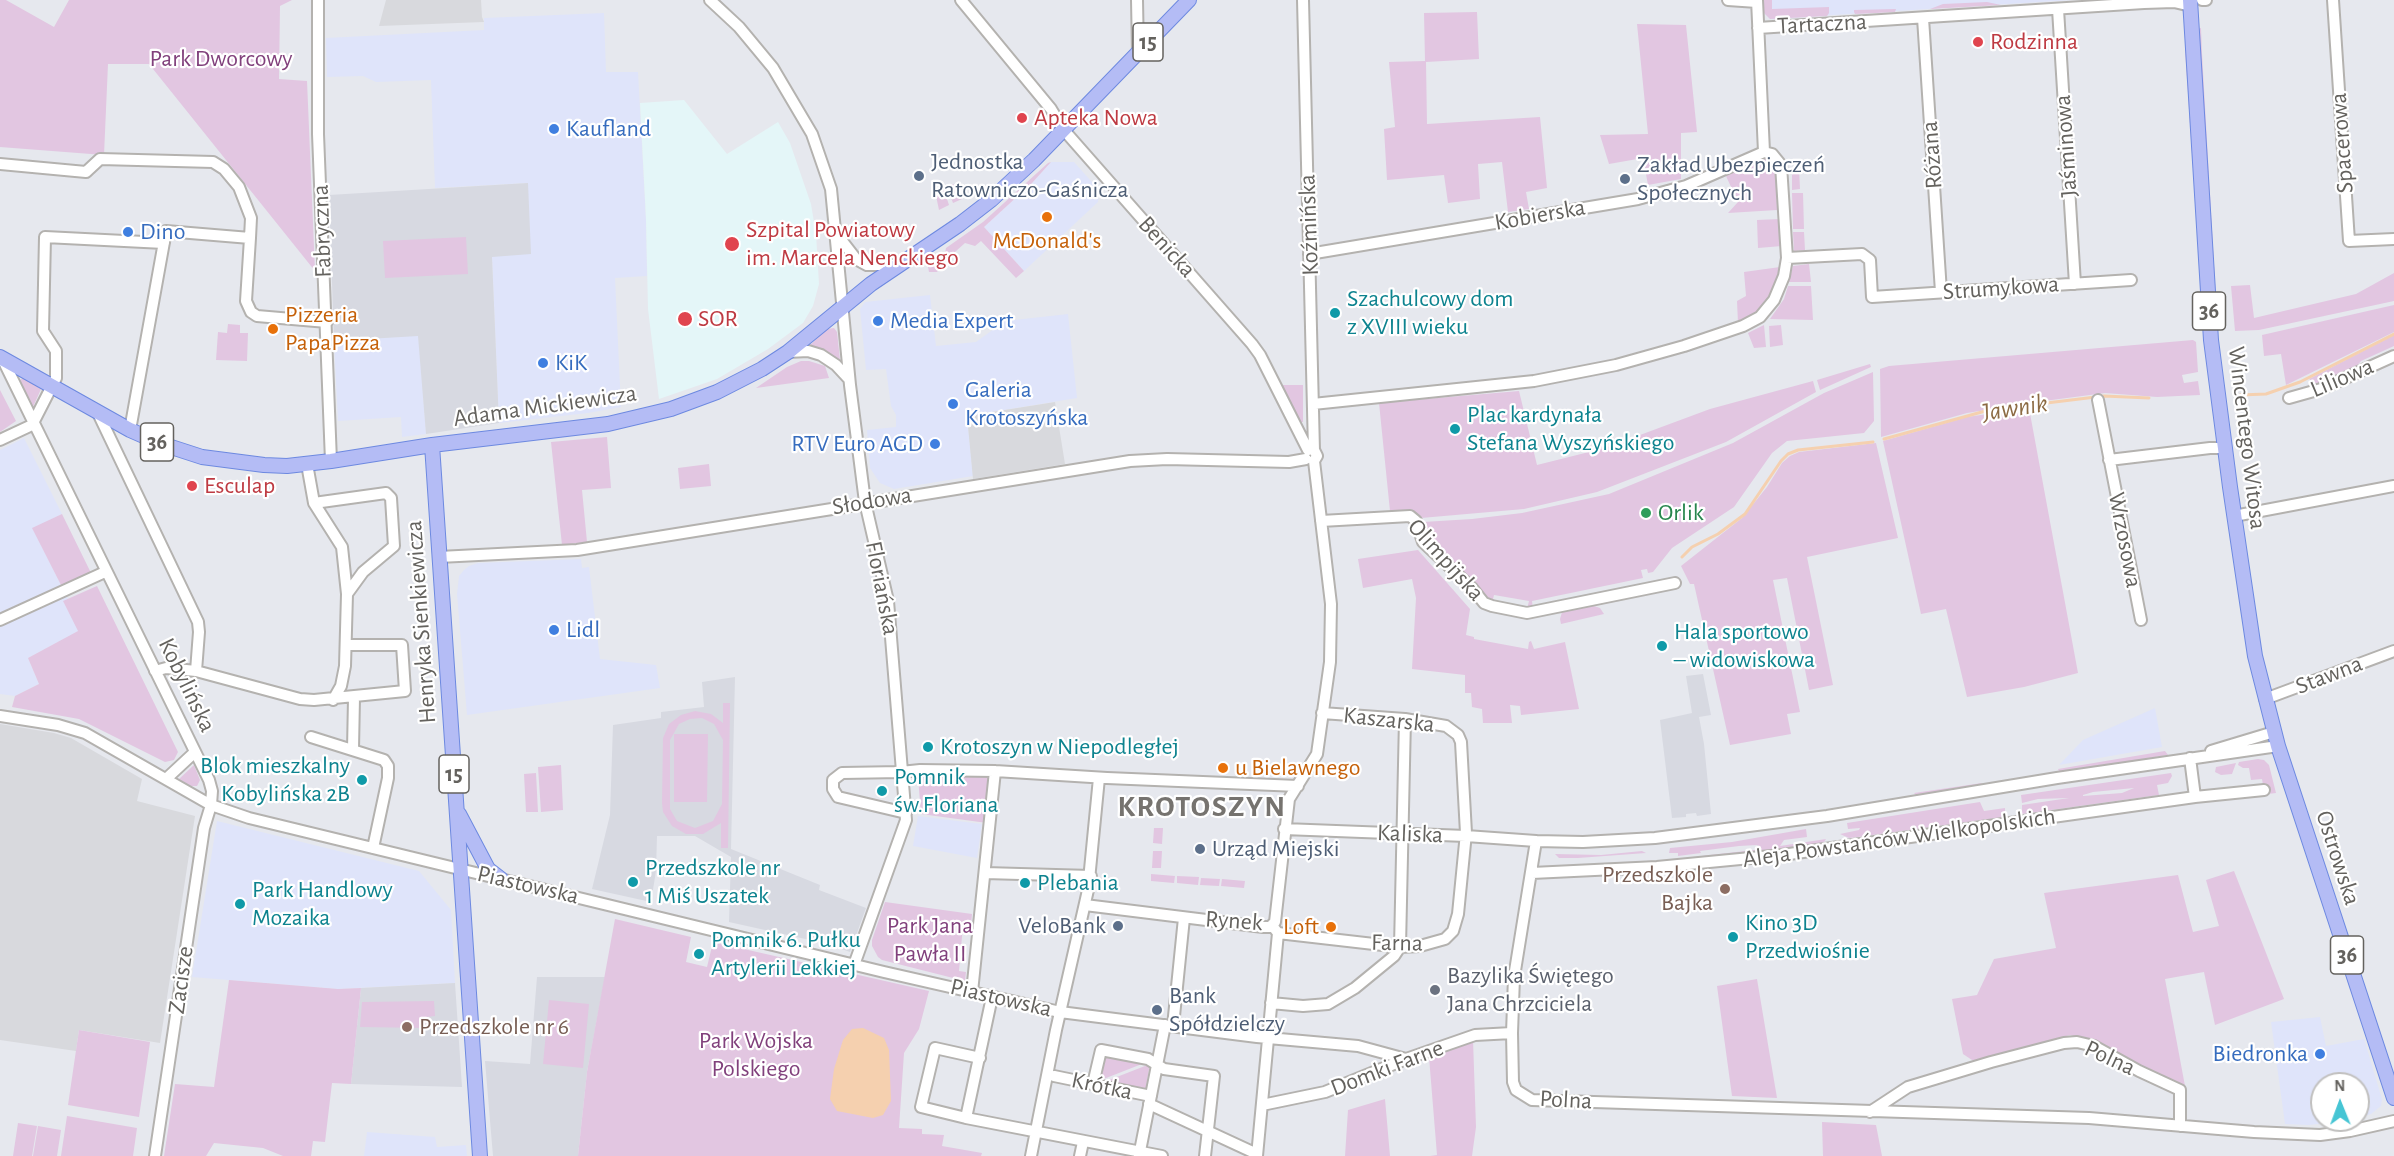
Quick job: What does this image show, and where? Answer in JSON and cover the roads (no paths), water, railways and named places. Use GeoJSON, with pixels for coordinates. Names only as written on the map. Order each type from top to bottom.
{"type":"FeatureCollection","features":[{"type":"Feature","properties":{"kind":"main road","name":"Adama Mickiewicza"},"geometry":{"type":"LineString","coordinates":[[1,358],[130,430],[174,448],[218,460],[264,465],[331,461],[432,445],[626,420],[671,409],[717,392],[762,369],[788,352],[842,306],[991,200],[1189,0]]}},
{"type":"Feature","properties":{"kind":"main road","name":"Wincentego Witosa"},"geometry":{"type":"LineString","coordinates":[[2197,2],[2210,328],[2246,600],[2265,699]]}},
{"type":"Feature","properties":{"kind":"main road","name":"Henryka Sienkiewicza"},"geometry":{"type":"LineString","coordinates":[[432,445],[480,1156]]}},
{"type":"Feature","properties":{"kind":"main road","name":"Ostrowska"},"geometry":{"type":"LineString","coordinates":[[2265,699],[2276,739],[2394,1098]]}},
{"type":"Feature","properties":{"kind":"main road"},"geometry":{"type":"LineString","coordinates":[[456,808],[488,869],[501,879]]}},
{"type":"Feature","properties":{"kind":"street","name":"Fabryczna"},"geometry":{"type":"LineString","coordinates":[[318,0],[318,134],[331,461]]}},
{"type":"Feature","properties":{"kind":"street","name":"Floriańska"},"geometry":{"type":"LineString","coordinates":[[710,0],[761,52],[800,110],[821,155],[831,189],[865,502],[888,601],[893,644],[900,767],[906,813],[902,836],[854,964]]}},
{"type":"Feature","properties":{"kind":"street","name":"Benicka"},"geometry":{"type":"LineString","coordinates":[[961,0],[1051,110],[1063,129],[1252,344],[1310,455]]}},
{"type":"Feature","properties":{"kind":"street"},"geometry":{"type":"LineString","coordinates":[[1137,0],[1138,53]]}},
{"type":"Feature","properties":{"kind":"street","name":"Koźmińska"},"geometry":{"type":"LineString","coordinates":[[1298,786],[1317,754],[1330,662],[1332,626],[1321,525],[1310,455],[1314,404],[1303,0]]}},
{"type":"Feature","properties":{"kind":"street"},"geometry":{"type":"LineString","coordinates":[[1314,404],[1534,381],[1616,365],[1684,346],[1743,326],[1760,317],[1774,300],[1784,276],[1787,258],[1781,165],[1772,154],[1764,152],[1757,1],[1728,0]]}},
{"type":"Feature","properties":{"kind":"street","name":"Spacerowa"},"geometry":{"type":"LineString","coordinates":[[2333,0],[2349,242],[2394,239]]}},
{"type":"Feature","properties":{"kind":"street","name":"Tartaczna"},"geometry":{"type":"LineString","coordinates":[[1758,27],[2175,1],[2197,2]]}},
{"type":"Feature","properties":{"kind":"street","name":"Jaśminowa"},"geometry":{"type":"LineString","coordinates":[[2058,9],[2075,284]]}},
{"type":"Feature","properties":{"kind":"street","name":"Różana"},"geometry":{"type":"LineString","coordinates":[[1923,18],[1941,292]]}},
{"type":"Feature","properties":{"kind":"street","name":"Kobierska"},"geometry":{"type":"LineString","coordinates":[[1310,254],[1638,199],[1686,186],[1764,152]]}},
{"type":"Feature","properties":{"kind":"street"},"geometry":{"type":"LineString","coordinates":[[0,164],[86,172],[100,159],[213,162],[224,169],[239,187],[251,218],[246,301],[251,312],[257,316],[327,322]]}},
{"type":"Feature","properties":{"kind":"street"},"geometry":{"type":"LineString","coordinates":[[130,430],[166,231],[250,238]]}},
{"type":"Feature","properties":{"kind":"street"},"geometry":{"type":"LineString","coordinates":[[837,234],[856,259],[867,265],[899,265]]}},
{"type":"Feature","properties":{"kind":"street"},"geometry":{"type":"LineString","coordinates":[[0,440],[32,424],[56,378],[56,351],[43,331],[45,237],[164,243]]}},
{"type":"Feature","properties":{"kind":"street","name":"Strumykowa"},"geometry":{"type":"LineString","coordinates":[[1787,258],[1862,254],[1870,260],[1872,297],[2131,280]]}},
{"type":"Feature","properties":{"kind":"street"},"geometry":{"type":"LineString","coordinates":[[788,352],[808,351],[821,355],[836,365],[850,379]]}},
{"type":"Feature","properties":{"kind":"street","name":"Liliowa"},"geometry":{"type":"LineString","coordinates":[[2289,398],[2321,389],[2394,356]]}},
{"type":"Feature","properties":{"kind":"street","name":"Kobylińska"},"geometry":{"type":"LineString","coordinates":[[1,358],[209,780],[212,791],[211,805]]}},
{"type":"Feature","properties":{"kind":"street","name":"Wrzosowa"},"geometry":{"type":"LineString","coordinates":[[2098,400],[2141,620]]}},
{"type":"Feature","properties":{"kind":"street"},"geometry":{"type":"LineString","coordinates":[[97,411],[198,622],[196,671]]}},
{"type":"Feature","properties":{"kind":"street","name":"Wrzosowa"},"geometry":{"type":"LineString","coordinates":[[2109,460],[2225,448]]}},
{"type":"Feature","properties":{"kind":"street","name":"Słodowa"},"geometry":{"type":"LineString","coordinates":[[439,557],[577,550],[1130,460],[1289,462],[1310,455]]}},
{"type":"Feature","properties":{"kind":"street"},"geometry":{"type":"LineString","coordinates":[[307,464],[314,503],[342,547],[347,594],[346,645],[341,686],[333,700]]}},
{"type":"Feature","properties":{"kind":"street"},"geometry":{"type":"LineString","coordinates":[[2234,516],[2394,486]]}},
{"type":"Feature","properties":{"kind":"street"},"geometry":{"type":"LineString","coordinates":[[314,503],[386,492],[391,498],[394,546],[363,572],[347,594]]}},
{"type":"Feature","properties":{"kind":"street","name":"Olimpijska"},"geometry":{"type":"LineString","coordinates":[[1321,525],[1410,516],[1416,521],[1423,542],[1472,588],[1484,603],[1488,606],[1527,613],[1675,583]]}},
{"type":"Feature","properties":{"kind":"street"},"geometry":{"type":"LineString","coordinates":[[0,620],[105,572]]}},
{"type":"Feature","properties":{"kind":"street"},"geometry":{"type":"LineString","coordinates":[[155,671],[166,668],[196,671],[300,699],[333,700],[405,691],[402,645],[346,645]]}},
{"type":"Feature","properties":{"kind":"street","name":"Stawna"},"geometry":{"type":"LineString","coordinates":[[2265,699],[2394,651]]}},
{"type":"Feature","properties":{"kind":"street"},"geometry":{"type":"LineString","coordinates":[[353,749],[354,698]]}},
{"type":"Feature","properties":{"kind":"street","name":"Kaszarska"},"geometry":{"type":"LineString","coordinates":[[1322,713],[1405,719],[1446,726],[1458,735],[1461,742],[1466,836]]}},
{"type":"Feature","properties":{"kind":"street"},"geometry":{"type":"LineString","coordinates":[[0,716],[58,725],[85,733],[211,805],[249,818],[461,869]]}},
{"type":"Feature","properties":{"kind":"street"},"geometry":{"type":"LineString","coordinates":[[1271,1003],[1303,1006],[1328,1004],[1355,988],[1394,956],[1400,947],[1405,719]]}},
{"type":"Feature","properties":{"kind":"street"},"geometry":{"type":"LineString","coordinates":[[311,737],[384,760],[388,766],[388,778],[373,848]]}},
{"type":"Feature","properties":{"kind":"street","name":"Aleja Powstańców Wielkopolskich"},"geometry":{"type":"LineString","coordinates":[[1536,841],[1583,842],[1655,838],[1730,830],[2190,758],[2242,740],[2276,739]]}},
{"type":"Feature","properties":{"kind":"street"},"geometry":{"type":"LineString","coordinates":[[166,779],[195,752]]}},
{"type":"Feature","properties":{"kind":"street"},"geometry":{"type":"LineString","coordinates":[[2190,758],[2194,796]]}},
{"type":"Feature","properties":{"kind":"street"},"geometry":{"type":"LineString","coordinates":[[906,813],[838,797],[832,786],[833,780],[842,773],[900,767],[920,770],[995,771],[1099,778],[1298,786]]}},
{"type":"Feature","properties":{"kind":"street"},"geometry":{"type":"LineString","coordinates":[[972,992],[995,771]]}},
{"type":"Feature","properties":{"kind":"street"},"geometry":{"type":"LineString","coordinates":[[1031,1156],[1060,1012],[1091,876],[1099,778]]}},
{"type":"Feature","properties":{"kind":"street","name":"Rynek"},"geometry":{"type":"LineString","coordinates":[[1085,905],[1275,929],[1284,829],[1289,799],[1298,786]]}},
{"type":"Feature","properties":{"kind":"street","name":"Aleja Powstańców Wielkopolskich"},"geometry":{"type":"LineString","coordinates":[[1532,873],[1635,869],[1782,855],[2194,796],[2264,790]]}},
{"type":"Feature","properties":{"kind":"street","name":"Zacisze"},"geometry":{"type":"LineString","coordinates":[[155,1156],[204,828],[211,805]]}},
{"type":"Feature","properties":{"kind":"street","name":"Kaliska"},"geometry":{"type":"LineString","coordinates":[[1284,829],[1536,841]]}},
{"type":"Feature","properties":{"kind":"street","name":"Farna"},"geometry":{"type":"LineString","coordinates":[[1275,929],[1400,947],[1436,943],[1445,939],[1453,931],[1458,914],[1466,836]]}},
{"type":"Feature","properties":{"kind":"street","name":"Polna"},"geometry":{"type":"LineString","coordinates":[[1536,841],[1514,977],[1512,1033],[1513,1082],[1516,1090],[1532,1100],[2089,1118],[2320,1135],[2394,1121]]}},
{"type":"Feature","properties":{"kind":"street","name":"Piastowska"},"geometry":{"type":"LineString","coordinates":[[461,869],[1060,1012],[1268,1038],[1371,1048],[1395,1058],[1406,1059]]}},
{"type":"Feature","properties":{"kind":"street"},"geometry":{"type":"LineString","coordinates":[[985,873],[1091,876]]}},
{"type":"Feature","properties":{"kind":"street"},"geometry":{"type":"LineString","coordinates":[[1139,1154],[1157,1064],[1169,1025],[1184,918]]}},
{"type":"Feature","properties":{"kind":"street"},"geometry":{"type":"LineString","coordinates":[[1257,1155],[1271,1003],[1275,929]]}},
{"type":"Feature","properties":{"kind":"street"},"geometry":{"type":"LineString","coordinates":[[966,1118],[992,997]]}},
{"type":"Feature","properties":{"kind":"street","name":"Domki Farne"},"geometry":{"type":"LineString","coordinates":[[1262,1105],[1325,1092],[1406,1059],[1475,1035],[1512,1033]]}},
{"type":"Feature","properties":{"kind":"street","name":"Polna"},"geometry":{"type":"LineString","coordinates":[[1869,1112],[1908,1087],[1990,1062],[2064,1043],[2077,1042],[2094,1046],[2180,1090],[2180,1126]]}},
{"type":"Feature","properties":{"kind":"street"},"geometry":{"type":"LineString","coordinates":[[980,1058],[935,1048],[921,1107],[1139,1154],[1162,1156]]}},
{"type":"Feature","properties":{"kind":"street"},"geometry":{"type":"LineString","coordinates":[[1093,1084],[1101,1050],[1149,1059],[1164,1069],[1214,1076],[1205,1156]]}},
{"type":"Feature","properties":{"kind":"street","name":"Krótka"},"geometry":{"type":"LineString","coordinates":[[1053,1076],[1093,1084],[1150,1100],[1257,1155]]}},
{"type":"Feature","properties":{"kind":"street"},"geometry":{"type":"LineString","coordinates":[[1080,1156],[1083,1142]]}},
{"type":"Feature","properties":{"kind":"waterway","name":"Jawnik"},"geometry":{"type":"LineString","coordinates":[[2240,395],[2266,394],[2300,382],[2394,334]]}},
{"type":"Feature","properties":{"kind":"waterway","name":"Jawnik"},"geometry":{"type":"LineString","coordinates":[[1884,439],[1989,410],[2104,396],[2149,398]]}},
{"type":"Feature","properties":{"kind":"waterway","name":"Jawnik"},"geometry":{"type":"LineString","coordinates":[[1682,557],[1692,547],[1718,534],[1745,514],[1788,454],[1798,450],[1873,442]]}},
{"type":"Feature","properties":{"kind":"place","name":"Rodzinna"},"geometry":{"type":"Point","coordinates":[1978,42]}},
{"type":"Feature","properties":{"kind":"place","name":"Apteka Nowa"},"geometry":{"type":"Point","coordinates":[1022,118]}},
{"type":"Feature","properties":{"kind":"place","name":"Kaufland"},"geometry":{"type":"Point","coordinates":[554,129]}},
{"type":"Feature","properties":{"kind":"place","name":"Jednostka Ratowniczo-Gaśnicza"},"geometry":{"type":"Point","coordinates":[919,176]}},
{"type":"Feature","properties":{"kind":"place","name":"Zakład Ubezpieczeń Społecznych"},"geometry":{"type":"Point","coordinates":[1625,179]}},
{"type":"Feature","properties":{"kind":"place","name":"McDonald's"},"geometry":{"type":"Point","coordinates":[1047,217]}},
{"type":"Feature","properties":{"kind":"place","name":"Dino"},"geometry":{"type":"Point","coordinates":[128,232]}},
{"type":"Feature","properties":{"kind":"place","name":"Szpital Powiatowy im. Marcela Nenckiego"},"geometry":{"type":"Point","coordinates":[732,244]}},
{"type":"Feature","properties":{"kind":"place","name":"Szachulcowy dom z XVIII wieku"},"geometry":{"type":"Point","coordinates":[1335,313]}},
{"type":"Feature","properties":{"kind":"place","name":"SOR"},"geometry":{"type":"Point","coordinates":[685,319]}},
{"type":"Feature","properties":{"kind":"place","name":"Media Expert"},"geometry":{"type":"Point","coordinates":[878,321]}},
{"type":"Feature","properties":{"kind":"place","name":"Pizzeria PapaPizza"},"geometry":{"type":"Point","coordinates":[273,329]}},
{"type":"Feature","properties":{"kind":"place","name":"KiK"},"geometry":{"type":"Point","coordinates":[543,363]}},
{"type":"Feature","properties":{"kind":"place","name":"Galeria Krotoszyńska"},"geometry":{"type":"Point","coordinates":[953,404]}},
{"type":"Feature","properties":{"kind":"place","name":"Plac kardynała Stefana Wyszyńskiego"},"geometry":{"type":"Point","coordinates":[1455,429]}},
{"type":"Feature","properties":{"kind":"place","name":"RTV Euro AGD"},"geometry":{"type":"Point","coordinates":[935,444]}},
{"type":"Feature","properties":{"kind":"place","name":"Esculap"},"geometry":{"type":"Point","coordinates":[192,486]}},
{"type":"Feature","properties":{"kind":"place","name":"Orlik"},"geometry":{"type":"Point","coordinates":[1646,513]}},
{"type":"Feature","properties":{"kind":"place","name":"Lidl"},"geometry":{"type":"Point","coordinates":[554,630]}},
{"type":"Feature","properties":{"kind":"place","name":"Hala sportowo – widowiskowa"},"geometry":{"type":"Point","coordinates":[1662,646]}},
{"type":"Feature","properties":{"kind":"place","name":"Krotoszyn w Niepodległej"},"geometry":{"type":"Point","coordinates":[928,747]}},
{"type":"Feature","properties":{"kind":"place","name":"u Bielawnego"},"geometry":{"type":"Point","coordinates":[1223,768]}},
{"type":"Feature","properties":{"kind":"place","name":"Blok mieszkalny Kobylińska 2B"},"geometry":{"type":"Point","coordinates":[362,780]}},
{"type":"Feature","properties":{"kind":"place","name":"Pomnik św.Floriana"},"geometry":{"type":"Point","coordinates":[882,791]}},
{"type":"Feature","properties":{"kind":"place","name":"Urząd Miejski"},"geometry":{"type":"Point","coordinates":[1200,849]}},
{"type":"Feature","properties":{"kind":"place","name":"Przedszkole nr 1 Miś Uszatek"},"geometry":{"type":"Point","coordinates":[633,882]}},
{"type":"Feature","properties":{"kind":"place","name":"Plebania"},"geometry":{"type":"Point","coordinates":[1025,883]}},
{"type":"Feature","properties":{"kind":"place","name":"Przedszkole Bajka"},"geometry":{"type":"Point","coordinates":[1725,889]}},
{"type":"Feature","properties":{"kind":"place","name":"Park Handlowy Mozaika"},"geometry":{"type":"Point","coordinates":[240,904]}},
{"type":"Feature","properties":{"kind":"place","name":"VeloBank"},"geometry":{"type":"Point","coordinates":[1118,926]}},
{"type":"Feature","properties":{"kind":"place","name":"Loft"},"geometry":{"type":"Point","coordinates":[1331,927]}},
{"type":"Feature","properties":{"kind":"place","name":"Kino 3D Przedwiośnie"},"geometry":{"type":"Point","coordinates":[1733,937]}},
{"type":"Feature","properties":{"kind":"place","name":"Pomnik 6. Pułku Artylerii Lekkiej"},"geometry":{"type":"Point","coordinates":[699,954]}},
{"type":"Feature","properties":{"kind":"place","name":"Bazylika Świętego Jana Chrzciciela"},"geometry":{"type":"Point","coordinates":[1435,990]}},
{"type":"Feature","properties":{"kind":"place","name":"Bank Spółdzielczy"},"geometry":{"type":"Point","coordinates":[1157,1010]}},
{"type":"Feature","properties":{"kind":"place","name":"Przedszkole nr 6"},"geometry":{"type":"Point","coordinates":[407,1027]}},
{"type":"Feature","properties":{"kind":"place","name":"Biedronka"},"geometry":{"type":"Point","coordinates":[2320,1054]}},
{"type":"Feature","properties":{"kind":"district","name":"KROTOSZYN"},"geometry":{"type":"Point","coordinates":[1202,807]}},
{"type":"Feature","properties":{"kind":"park label","name":"Park Dworcowy"},"geometry":{"type":"Point","coordinates":[221,59]}},
{"type":"Feature","properties":{"kind":"park label","name":"Park Jana Pawła II"},"geometry":{"type":"Point","coordinates":[930,940]}},
{"type":"Feature","properties":{"kind":"park label","name":"Park Wojska Polskiego"},"geometry":{"type":"Point","coordinates":[756,1055]}}]}
